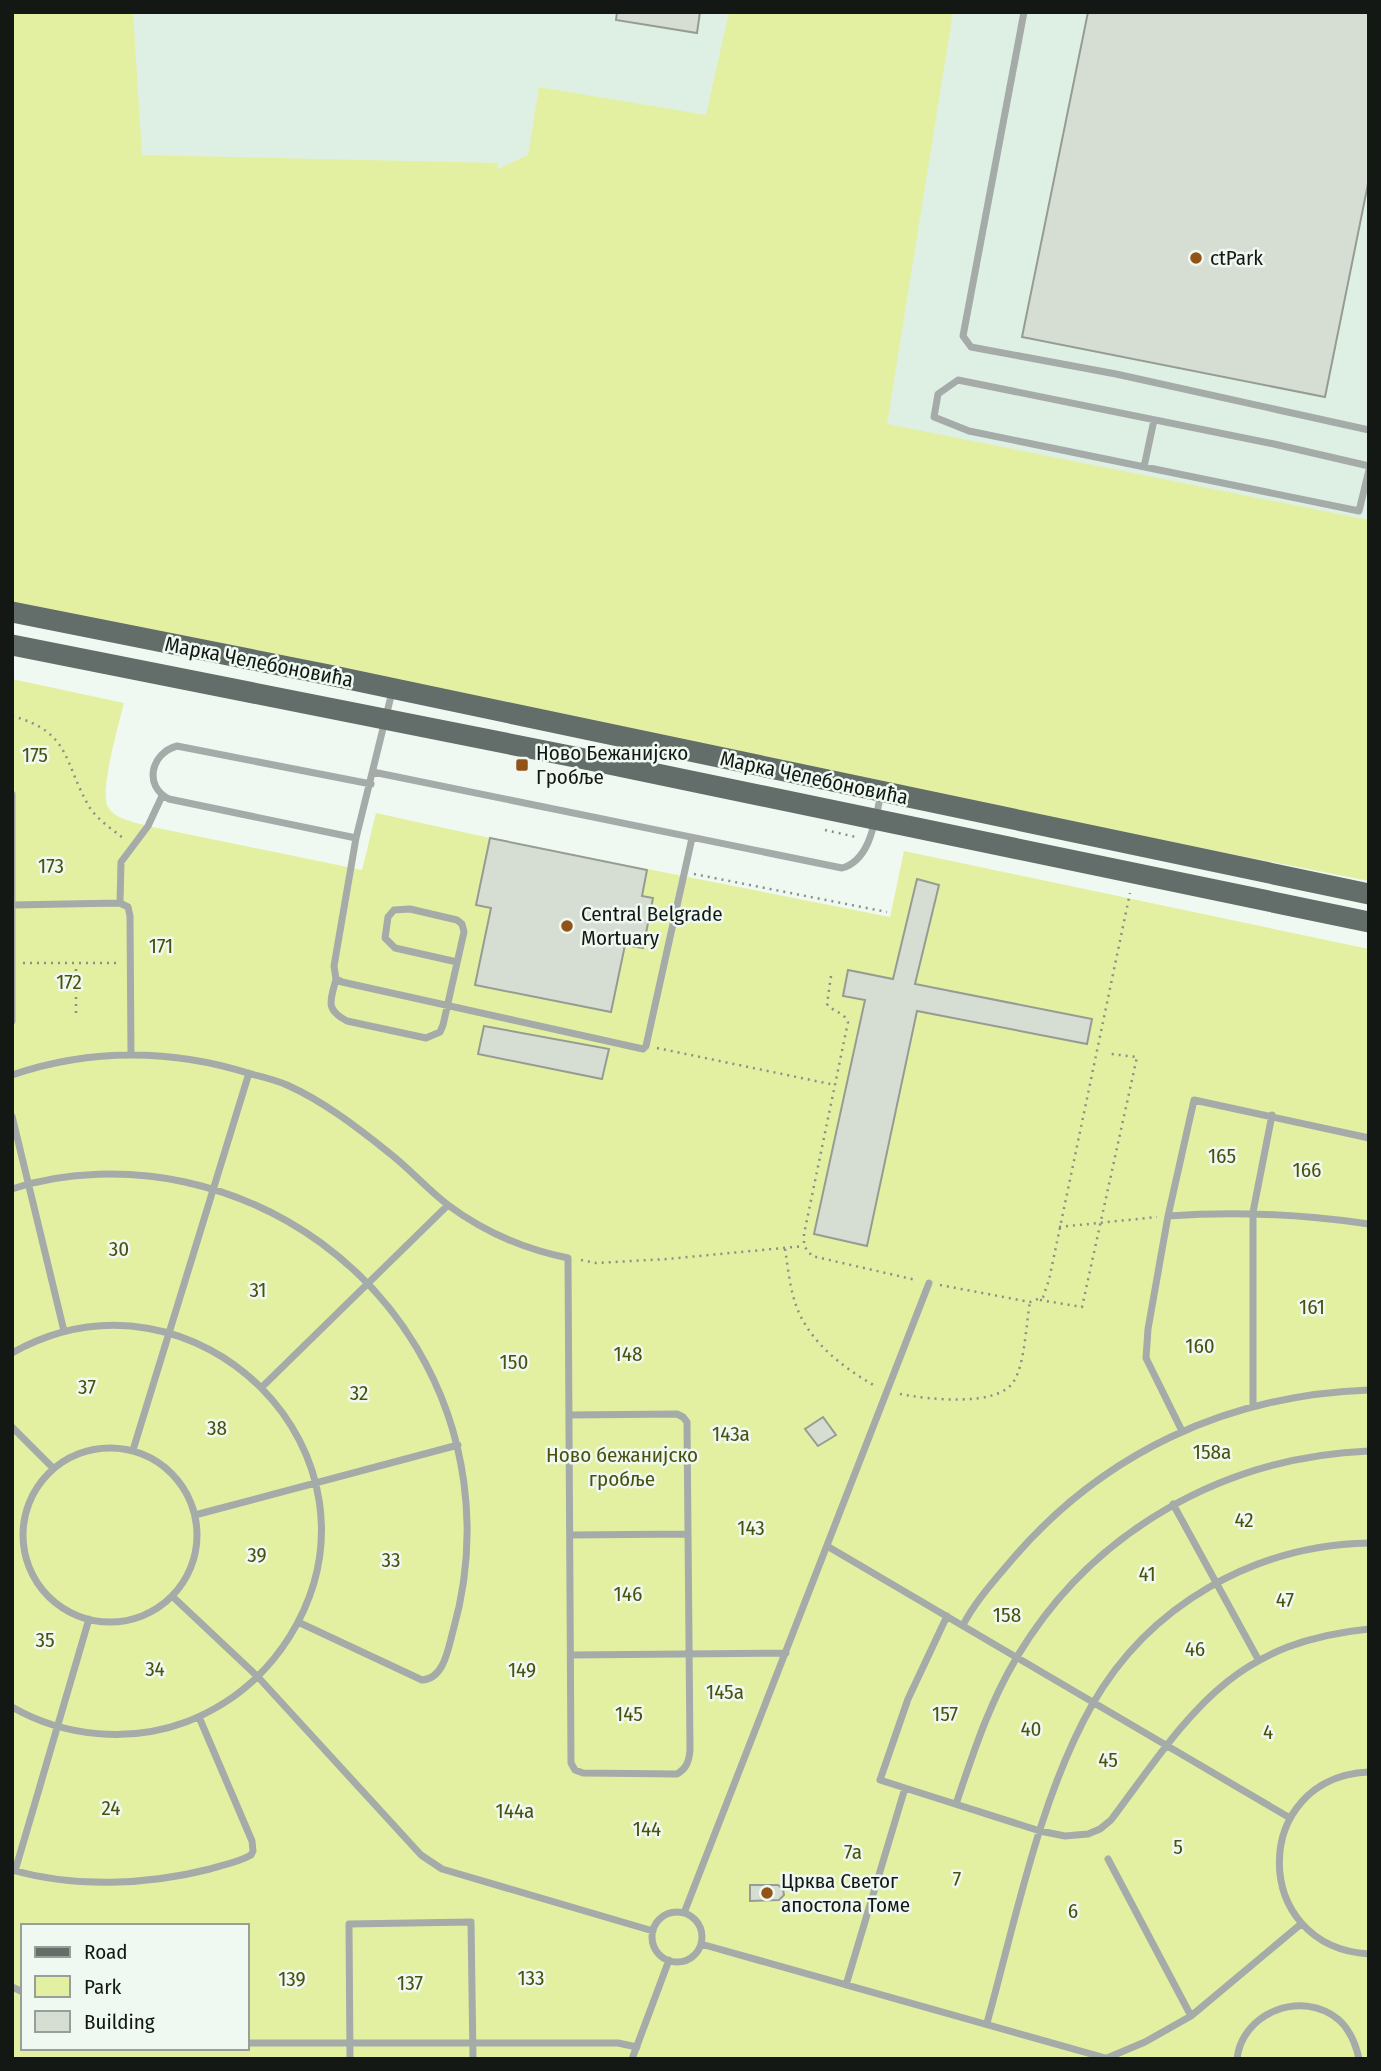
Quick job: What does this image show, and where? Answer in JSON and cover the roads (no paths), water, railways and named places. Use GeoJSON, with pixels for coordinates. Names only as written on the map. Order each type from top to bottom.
{"type":"FeatureCollection","features":[{"type":"Feature","properties":{"kind":"main road","name":"Марка Челебоновића"},"geometry":{"type":"LineString","coordinates":[[12,612],[393,689],[1369,894]]}},
{"type":"Feature","properties":{"kind":"main road","name":"Марка Челебоновића"},"geometry":{"type":"LineString","coordinates":[[12,645],[580,758],[1369,922]]}},
{"type":"Feature","properties":{"kind":"lane"},"geometry":{"type":"LineString","coordinates":[[1024,12],[962,336],[971,347],[1116,374],[1369,429]]}},
{"type":"Feature","properties":{"kind":"lane"},"geometry":{"type":"LineString","coordinates":[[958,380],[1369,468],[1359,511],[1143,467],[969,431],[934,417],[938,394],[958,380]]}},
{"type":"Feature","properties":{"kind":"lane"},"geometry":{"type":"LineString","coordinates":[[1143,467],[1154,420]]}},
{"type":"Feature","properties":{"kind":"lane"},"geometry":{"type":"LineString","coordinates":[[393,689],[356,838],[334,965],[336,978],[332,1010],[347,1021],[426,1038],[440,1032],[447,1006],[464,932],[463,924],[457,920],[402,908],[394,910],[388,917],[385,938],[395,948],[457,962]]}},
{"type":"Feature","properties":{"kind":"lane"},"geometry":{"type":"LineString","coordinates":[[356,838],[162,796],[153,783],[153,767],[161,754],[177,747],[371,784]]}},
{"type":"Feature","properties":{"kind":"lane"},"geometry":{"type":"LineString","coordinates":[[373,772],[842,868],[856,861],[862,854],[875,821],[881,792]]}},
{"type":"Feature","properties":{"kind":"lane"},"geometry":{"type":"LineString","coordinates":[[12,794],[12,1021]]}},
{"type":"Feature","properties":{"kind":"lane"},"geometry":{"type":"LineString","coordinates":[[120,903],[121,862],[148,826],[162,796]]}},
{"type":"Feature","properties":{"kind":"lane"},"geometry":{"type":"LineString","coordinates":[[336,978],[342,982],[643,1049],[646,1046],[692,838]]}},
{"type":"Feature","properties":{"kind":"lane"},"geometry":{"type":"LineString","coordinates":[[13,905],[120,903],[130,910],[131,1054]]}},
{"type":"Feature","properties":{"kind":"lane"},"geometry":{"type":"LineString","coordinates":[[12,1075],[59,1062],[131,1054],[169,1055],[221,1064],[286,1085],[355,1127],[391,1154],[448,1205],[494,1234],[525,1247],[568,1258],[570,1754],[575,1770],[583,1773],[677,1774],[689,1760],[690,1750],[687,1422],[677,1414],[569,1415]]}},
{"type":"Feature","properties":{"kind":"lane"},"geometry":{"type":"LineString","coordinates":[[133,1450],[248,1073]]}},
{"type":"Feature","properties":{"kind":"lane"},"geometry":{"type":"LineString","coordinates":[[1182,1431],[1146,1358],[1147,1329],[1168,1216],[1194,1100],[1369,1138]]}},
{"type":"Feature","properties":{"kind":"lane"},"geometry":{"type":"LineString","coordinates":[[1253,1405],[1253,1212],[1272,1115]]}},
{"type":"Feature","properties":{"kind":"lane"},"geometry":{"type":"LineString","coordinates":[[12,1116],[64,1331]]}},
{"type":"Feature","properties":{"kind":"lane"},"geometry":{"type":"LineString","coordinates":[[12,1189],[77,1177],[129,1174],[213,1188],[272,1212],[304,1230],[337,1254],[367,1283],[415,1345],[448,1413],[458,1445],[466,1500],[464,1580],[454,1628],[438,1673],[428,1680],[416,1679],[298,1622]]}},
{"type":"Feature","properties":{"kind":"lane"},"geometry":{"type":"LineString","coordinates":[[262,1387],[448,1205]]}},
{"type":"Feature","properties":{"kind":"lane"},"geometry":{"type":"LineString","coordinates":[[1168,1216],[1253,1212],[1309,1215],[1369,1224]]}},
{"type":"Feature","properties":{"kind":"lane"},"geometry":{"type":"LineString","coordinates":[[684,1913],[929,1283]]}},
{"type":"Feature","properties":{"kind":"lane"},"geometry":{"type":"LineString","coordinates":[[12,1353],[30,1343],[64,1331],[118,1325],[170,1332],[204,1345],[235,1363],[262,1387],[285,1415],[315,1483],[320,1518],[319,1554],[312,1589],[298,1622],[281,1651],[240,1693],[199,1717],[160,1730],[130,1734],[99,1734],[59,1727],[12,1707]]}},
{"type":"Feature","properties":{"kind":"lane"},"geometry":{"type":"LineString","coordinates":[[962,1625],[983,1594],[1018,1552],[1059,1512],[1108,1473],[1154,1444],[1253,1405],[1300,1395],[1369,1390]]}},
{"type":"Feature","properties":{"kind":"lane"},"geometry":{"type":"LineString","coordinates":[[12,1427],[53,1468]]}},
{"type":"Feature","properties":{"kind":"lane"},"geometry":{"type":"LineString","coordinates":[[195,1515],[458,1445]]}},
{"type":"Feature","properties":{"kind":"lane"},"geometry":{"type":"LineString","coordinates":[[91,1450],[133,1450],[166,1468],[184,1489],[195,1515],[198,1532],[196,1550],[183,1582],[161,1606],[134,1619],[111,1622],[89,1619],[70,1612],[53,1601],[39,1586],[29,1569],[23,1549],[22,1531],[28,1505],[41,1481],[67,1458],[91,1450]]}},
{"type":"Feature","properties":{"kind":"lane"},"geometry":{"type":"LineString","coordinates":[[956,1804],[983,1727],[1017,1657],[1048,1611],[1098,1558],[1144,1522],[1173,1504],[1223,1481],[1275,1464],[1328,1454],[1369,1451]]}},
{"type":"Feature","properties":{"kind":"lane"},"geometry":{"type":"LineString","coordinates":[[1173,1504],[1258,1659]]}},
{"type":"Feature","properties":{"kind":"lane"},"geometry":{"type":"LineString","coordinates":[[571,1535],[687,1534]]}},
{"type":"Feature","properties":{"kind":"lane"},"geometry":{"type":"LineString","coordinates":[[987,2023],[1040,1831],[1069,1753],[1093,1703],[1144,1636],[1184,1603],[1215,1583],[1270,1558],[1331,1545],[1369,1543]]}},
{"type":"Feature","properties":{"kind":"lane"},"geometry":{"type":"LineString","coordinates":[[827,1546],[1290,1818]]}},
{"type":"Feature","properties":{"kind":"lane"},"geometry":{"type":"LineString","coordinates":[[12,1552],[23,1549]]}},
{"type":"Feature","properties":{"kind":"lane"},"geometry":{"type":"LineString","coordinates":[[172,1596],[258,1677],[431,1863],[442,1869],[653,1931]]}},
{"type":"Feature","properties":{"kind":"lane"},"geometry":{"type":"LineString","coordinates":[[947,1616],[908,1699],[880,1780],[1040,1831],[1074,1836],[1100,1829],[1111,1820],[1192,1712],[1222,1684],[1258,1659],[1293,1643],[1333,1633],[1369,1629]]}},
{"type":"Feature","properties":{"kind":"lane"},"geometry":{"type":"LineString","coordinates":[[89,1619],[59,1727],[14,1870],[69,1879],[119,1882],[196,1872],[251,1855],[252,1841],[199,1717]]}},
{"type":"Feature","properties":{"kind":"lane"},"geometry":{"type":"LineString","coordinates":[[571,1655],[786,1653]]}},
{"type":"Feature","properties":{"kind":"lane"},"geometry":{"type":"LineString","coordinates":[[1369,1772],[1347,1775],[1323,1784],[1303,1800],[1290,1818],[1280,1847],[1279,1875],[1287,1902],[1301,1924],[1320,1940],[1337,1948],[1369,1954]]}},
{"type":"Feature","properties":{"kind":"lane"},"geometry":{"type":"LineString","coordinates":[[846,1984],[905,1788]]}},
{"type":"Feature","properties":{"kind":"lane"},"geometry":{"type":"LineString","coordinates":[[1108,1859],[1191,2015]]}},
{"type":"Feature","properties":{"kind":"lane"},"geometry":{"type":"LineString","coordinates":[[684,1913],[699,1925],[701,1944],[688,1959],[669,1960],[655,1949],[653,1931],[662,1917],[684,1913]]}},
{"type":"Feature","properties":{"kind":"lane"},"geometry":{"type":"LineString","coordinates":[[350,2059],[349,1924],[471,1922],[473,2059]]}},
{"type":"Feature","properties":{"kind":"lane"},"geometry":{"type":"LineString","coordinates":[[701,1944],[1108,2058],[1145,2042],[1191,2015],[1301,1924]]}},
{"type":"Feature","properties":{"kind":"lane"},"geometry":{"type":"LineString","coordinates":[[632,2059],[669,1960]]}},
{"type":"Feature","properties":{"kind":"lane"},"geometry":{"type":"LineString","coordinates":[[1237,2059],[1244,2035],[1251,2026],[1278,2008],[1296,2007],[1326,2013],[1338,2020],[1352,2038],[1359,2059]]}},
{"type":"Feature","properties":{"kind":"lane"},"geometry":{"type":"LineString","coordinates":[[248,2043],[618,2043],[637,2047]]}},
{"type":"Feature","properties":{"kind":"place","name":"ctPark"},"geometry":{"type":"Point","coordinates":[1196,258]}},
{"type":"Feature","properties":{"kind":"place","name":"Ново Бежанијско Гробље"},"geometry":{"type":"Point","coordinates":[522,765]}},
{"type":"Feature","properties":{"kind":"place","name":"Central Belgrade Mortuary"},"geometry":{"type":"Point","coordinates":[567,926]}},
{"type":"Feature","properties":{"kind":"place","name":"Црква Светог апостола Томе"},"geometry":{"type":"Point","coordinates":[767,1893]}},
{"type":"Feature","properties":{"kind":"park label","name":"175"},"geometry":{"type":"Point","coordinates":[35,755]}},
{"type":"Feature","properties":{"kind":"park label","name":"173"},"geometry":{"type":"Point","coordinates":[51,866]}},
{"type":"Feature","properties":{"kind":"park label","name":"171"},"geometry":{"type":"Point","coordinates":[161,946]}},
{"type":"Feature","properties":{"kind":"park label","name":"172"},"geometry":{"type":"Point","coordinates":[69,982]}},
{"type":"Feature","properties":{"kind":"park label","name":"165"},"geometry":{"type":"Point","coordinates":[1222,1156]}},
{"type":"Feature","properties":{"kind":"park label","name":"166"},"geometry":{"type":"Point","coordinates":[1307,1170]}},
{"type":"Feature","properties":{"kind":"park label","name":"30"},"geometry":{"type":"Point","coordinates":[119,1249]}},
{"type":"Feature","properties":{"kind":"park label","name":"31"},"geometry":{"type":"Point","coordinates":[258,1290]}},
{"type":"Feature","properties":{"kind":"park label","name":"161"},"geometry":{"type":"Point","coordinates":[1312,1307]}},
{"type":"Feature","properties":{"kind":"park label","name":"160"},"geometry":{"type":"Point","coordinates":[1200,1346]}},
{"type":"Feature","properties":{"kind":"park label","name":"148"},"geometry":{"type":"Point","coordinates":[628,1354]}},
{"type":"Feature","properties":{"kind":"park label","name":"150"},"geometry":{"type":"Point","coordinates":[514,1362]}},
{"type":"Feature","properties":{"kind":"park label","name":"37"},"geometry":{"type":"Point","coordinates":[87,1387]}},
{"type":"Feature","properties":{"kind":"park label","name":"32"},"geometry":{"type":"Point","coordinates":[359,1393]}},
{"type":"Feature","properties":{"kind":"park label","name":"38"},"geometry":{"type":"Point","coordinates":[217,1428]}},
{"type":"Feature","properties":{"kind":"park label","name":"143a"},"geometry":{"type":"Point","coordinates":[731,1434]}},
{"type":"Feature","properties":{"kind":"park label","name":"158a"},"geometry":{"type":"Point","coordinates":[1212,1452]}},
{"type":"Feature","properties":{"kind":"park label","name":"Ново бежанијско гробље"},"geometry":{"type":"Point","coordinates":[622,1467]}},
{"type":"Feature","properties":{"kind":"park label","name":"42"},"geometry":{"type":"Point","coordinates":[1244,1520]}},
{"type":"Feature","properties":{"kind":"park label","name":"143"},"geometry":{"type":"Point","coordinates":[751,1528]}},
{"type":"Feature","properties":{"kind":"park label","name":"39"},"geometry":{"type":"Point","coordinates":[257,1555]}},
{"type":"Feature","properties":{"kind":"park label","name":"33"},"geometry":{"type":"Point","coordinates":[391,1560]}},
{"type":"Feature","properties":{"kind":"park label","name":"41"},"geometry":{"type":"Point","coordinates":[1147,1574]}},
{"type":"Feature","properties":{"kind":"park label","name":"146"},"geometry":{"type":"Point","coordinates":[628,1594]}},
{"type":"Feature","properties":{"kind":"park label","name":"47"},"geometry":{"type":"Point","coordinates":[1285,1600]}},
{"type":"Feature","properties":{"kind":"park label","name":"158"},"geometry":{"type":"Point","coordinates":[1007,1615]}},
{"type":"Feature","properties":{"kind":"park label","name":"35"},"geometry":{"type":"Point","coordinates":[45,1640]}},
{"type":"Feature","properties":{"kind":"park label","name":"46"},"geometry":{"type":"Point","coordinates":[1195,1649]}},
{"type":"Feature","properties":{"kind":"park label","name":"34"},"geometry":{"type":"Point","coordinates":[155,1669]}},
{"type":"Feature","properties":{"kind":"park label","name":"149"},"geometry":{"type":"Point","coordinates":[522,1670]}},
{"type":"Feature","properties":{"kind":"park label","name":"145a"},"geometry":{"type":"Point","coordinates":[725,1692]}},
{"type":"Feature","properties":{"kind":"park label","name":"145"},"geometry":{"type":"Point","coordinates":[629,1714]}},
{"type":"Feature","properties":{"kind":"park label","name":"157"},"geometry":{"type":"Point","coordinates":[945,1714]}},
{"type":"Feature","properties":{"kind":"park label","name":"40"},"geometry":{"type":"Point","coordinates":[1031,1729]}},
{"type":"Feature","properties":{"kind":"park label","name":"4"},"geometry":{"type":"Point","coordinates":[1268,1732]}},
{"type":"Feature","properties":{"kind":"park label","name":"45"},"geometry":{"type":"Point","coordinates":[1108,1760]}},
{"type":"Feature","properties":{"kind":"park label","name":"24"},"geometry":{"type":"Point","coordinates":[111,1808]}},
{"type":"Feature","properties":{"kind":"park label","name":"144a"},"geometry":{"type":"Point","coordinates":[515,1811]}},
{"type":"Feature","properties":{"kind":"park label","name":"144"},"geometry":{"type":"Point","coordinates":[647,1829]}},
{"type":"Feature","properties":{"kind":"park label","name":"5"},"geometry":{"type":"Point","coordinates":[1178,1847]}},
{"type":"Feature","properties":{"kind":"park label","name":"7a"},"geometry":{"type":"Point","coordinates":[853,1852]}},
{"type":"Feature","properties":{"kind":"park label","name":"7"},"geometry":{"type":"Point","coordinates":[957,1879]}},
{"type":"Feature","properties":{"kind":"park label","name":"6"},"geometry":{"type":"Point","coordinates":[1073,1911]}},
{"type":"Feature","properties":{"kind":"park label","name":"133"},"geometry":{"type":"Point","coordinates":[531,1978]}},
{"type":"Feature","properties":{"kind":"park label","name":"139"},"geometry":{"type":"Point","coordinates":[292,1979]}},
{"type":"Feature","properties":{"kind":"park label","name":"137"},"geometry":{"type":"Point","coordinates":[410,1983]}}]}
